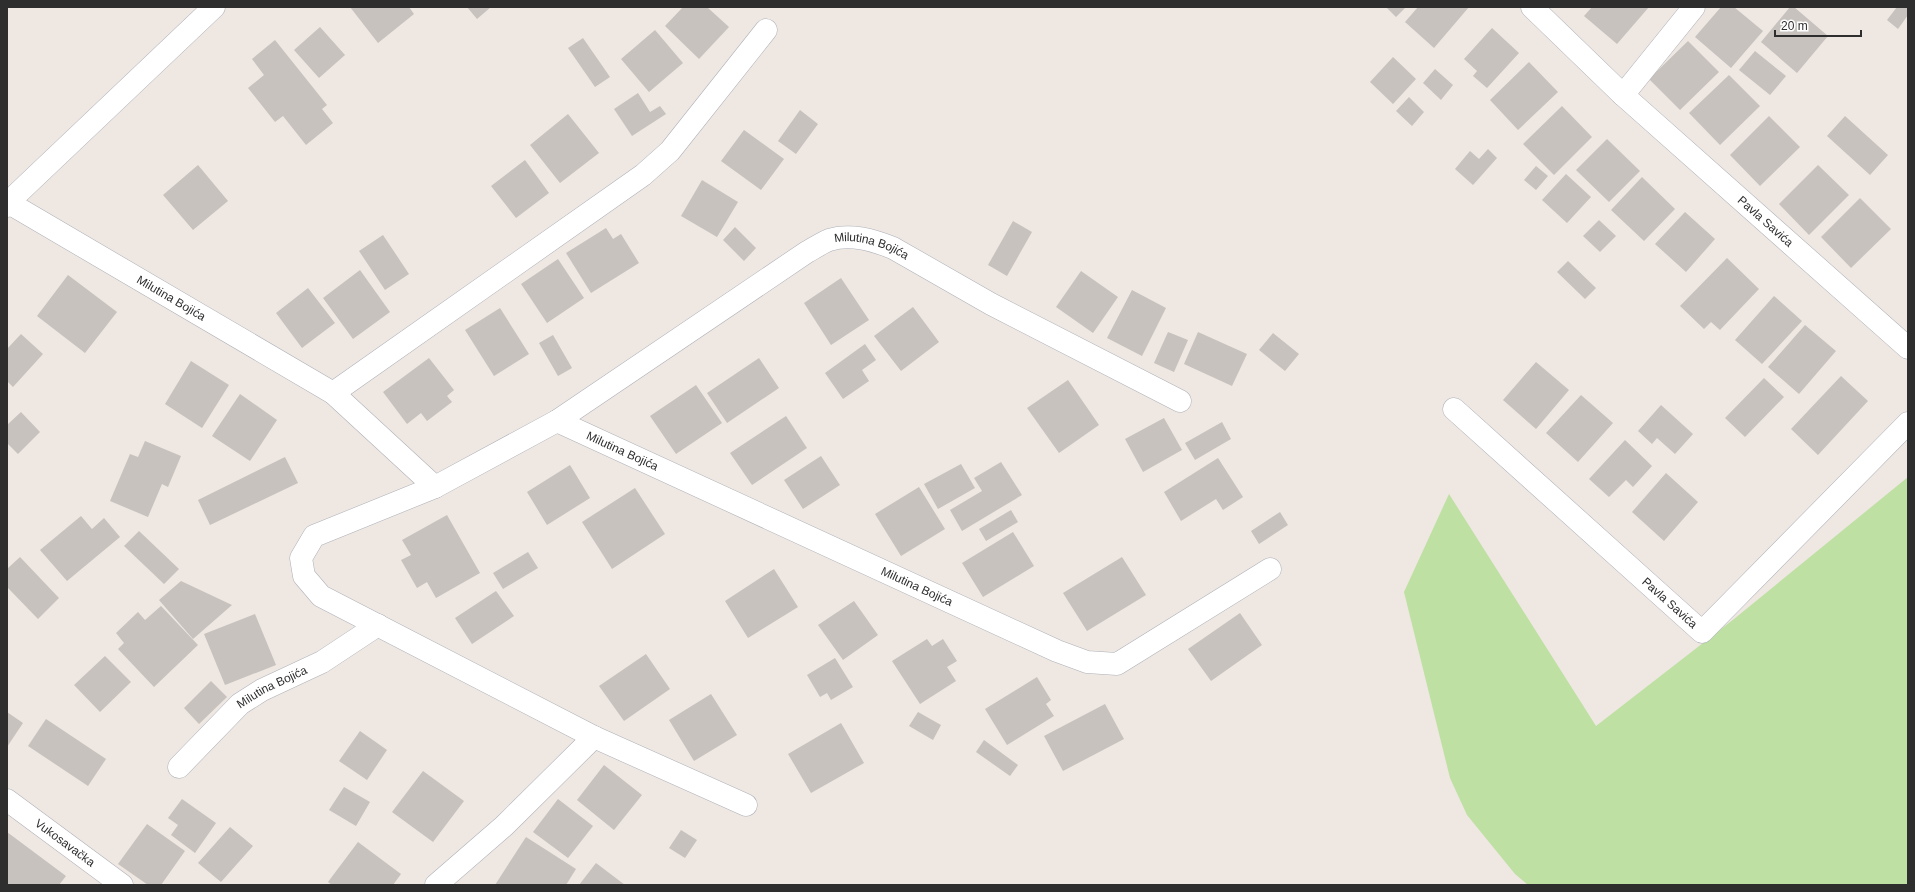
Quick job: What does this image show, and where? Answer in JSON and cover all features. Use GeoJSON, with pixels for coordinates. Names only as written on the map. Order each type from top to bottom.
{"type":"FeatureCollection","features":[{"type":"Feature","properties":{"kind":"street"},"geometry":{"type":"LineString","coordinates":[[8,205],[17,194],[214,7]]}},
{"type":"Feature","properties":{"kind":"street","name":"Pavla Savića"},"geometry":{"type":"LineString","coordinates":[[1532,7],[1623,95],[1908,348]]}},
{"type":"Feature","properties":{"kind":"street"},"geometry":{"type":"LineString","coordinates":[[1623,95],[1694,7]]}},
{"type":"Feature","properties":{"kind":"street"},"geometry":{"type":"LineString","coordinates":[[333,393],[643,175],[670,151],[766,30]]}},
{"type":"Feature","properties":{"kind":"street","name":"Milutina Bojića"},"geometry":{"type":"LineString","coordinates":[[8,205],[333,393],[435,487]]}},
{"type":"Feature","properties":{"kind":"street","name":"Milutina Bojića"},"geometry":{"type":"LineString","coordinates":[[746,805],[594,737],[321,596],[304,576],[301,558],[314,536],[435,487],[557,421],[807,252],[830,240],[857,237],[876,241],[893,248],[991,304],[1180,402]]}},
{"type":"Feature","properties":{"kind":"street","name":"Pavla Savića"},"geometry":{"type":"LineString","coordinates":[[1454,409],[1702,632],[1908,423]]}},
{"type":"Feature","properties":{"kind":"street","name":"Milutina Bojića"},"geometry":{"type":"LineString","coordinates":[[557,421],[1057,652],[1087,662],[1117,664],[1270,569]]}},
{"type":"Feature","properties":{"kind":"street","name":"Milutina Bojića"},"geometry":{"type":"LineString","coordinates":[[179,767],[240,704],[262,690],[322,662],[378,625]]}},
{"type":"Feature","properties":{"kind":"street"},"geometry":{"type":"LineString","coordinates":[[436,885],[504,826],[594,737]]}},
{"type":"Feature","properties":{"kind":"street","name":"Vukosavačka"},"geometry":{"type":"LineString","coordinates":[[7,800],[122,885]]}},
{"type":"Feature","properties":{"kind":"green space"},"geometry":{"type":"Polygon","coordinates":[[[1908,477],[1908,885],[1528,885],[1515,874],[1467,815],[1450,778],[1404,592],[1449,494],[1596,726],[1734,619],[1908,477]]]}},
{"type":"Feature","properties":{"kind":"building"},"geometry":{"type":"Polygon","coordinates":[[[350,7],[409,7],[414,14],[378,43],[350,7]]]}},
{"type":"Feature","properties":{"kind":"building"},"geometry":{"type":"Polygon","coordinates":[[[467,7],[491,7],[477,19],[467,7]]]}},
{"type":"Feature","properties":{"kind":"building"},"geometry":{"type":"Polygon","coordinates":[[[683,7],[707,7],[729,27],[699,59],[665,26],[683,7]]]}},
{"type":"Feature","properties":{"kind":"building"},"geometry":{"type":"Polygon","coordinates":[[[1386,7],[1406,7],[1396,17],[1386,7]]]}},
{"type":"Feature","properties":{"kind":"building"},"geometry":{"type":"Polygon","coordinates":[[[1418,7],[1469,7],[1434,48],[1405,22],[1418,7]]]}},
{"type":"Feature","properties":{"kind":"building"},"geometry":{"type":"Polygon","coordinates":[[[1592,7],[1649,7],[1617,44],[1584,16],[1592,7]]]}},
{"type":"Feature","properties":{"kind":"building"},"geometry":{"type":"Polygon","coordinates":[[[1721,7],[1734,7],[1763,31],[1731,68],[1695,37],[1721,7]]]}},
{"type":"Feature","properties":{"kind":"building"},"geometry":{"type":"Polygon","coordinates":[[[1790,7],[1794,7],[1828,36],[1797,73],[1761,42],[1790,7]]]}},
{"type":"Feature","properties":{"kind":"building"},"geometry":{"type":"Polygon","coordinates":[[[1897,7],[1908,7],[1908,15],[1898,29],[1887,20],[1897,7]]]}},
{"type":"Feature","properties":{"kind":"building"},"geometry":{"type":"Polygon","coordinates":[[[320,27],[345,55],[319,78],[294,50],[320,27]]]}},
{"type":"Feature","properties":{"kind":"building"},"geometry":{"type":"Polygon","coordinates":[[[1492,28],[1519,53],[1487,88],[1473,76],[1477,71],[1464,59],[1492,28]]]}},
{"type":"Feature","properties":{"kind":"building"},"geometry":{"type":"Polygon","coordinates":[[[655,30],[683,63],[649,92],[621,59],[655,30]]]}},
{"type":"Feature","properties":{"kind":"building"},"geometry":{"type":"Polygon","coordinates":[[[583,38],[610,77],[595,87],[568,48],[583,38]]]}},
{"type":"Feature","properties":{"kind":"building"},"geometry":{"type":"Polygon","coordinates":[[[275,40],[327,105],[322,109],[333,123],[306,145],[283,116],[275,122],[248,88],[264,75],[252,59],[275,40]]]}},
{"type":"Feature","properties":{"kind":"building"},"geometry":{"type":"Polygon","coordinates":[[[1688,41],[1719,72],[1680,110],[1649,79],[1688,41]]]}},
{"type":"Feature","properties":{"kind":"building"},"geometry":{"type":"Polygon","coordinates":[[[1755,51],[1786,76],[1770,95],[1739,70],[1755,51]]]}},
{"type":"Feature","properties":{"kind":"building"},"geometry":{"type":"Polygon","coordinates":[[[1393,57],[1416,79],[1393,104],[1370,82],[1393,57]]]}},
{"type":"Feature","properties":{"kind":"building"},"geometry":{"type":"Polygon","coordinates":[[[1529,62],[1558,92],[1518,130],[1490,100],[1529,62]]]}},
{"type":"Feature","properties":{"kind":"building"},"geometry":{"type":"Polygon","coordinates":[[[1435,69],[1453,85],[1441,100],[1423,83],[1435,69]]]}},
{"type":"Feature","properties":{"kind":"building"},"geometry":{"type":"Polygon","coordinates":[[[1729,75],[1760,106],[1720,145],[1689,113],[1729,75]]]}},
{"type":"Feature","properties":{"kind":"building"},"geometry":{"type":"Polygon","coordinates":[[[638,93],[650,112],[660,106],[666,114],[632,136],[614,109],[638,93]]]}},
{"type":"Feature","properties":{"kind":"building"},"geometry":{"type":"Polygon","coordinates":[[[1409,97],[1424,112],[1412,126],[1396,111],[1409,97]]]}},
{"type":"Feature","properties":{"kind":"building"},"geometry":{"type":"Polygon","coordinates":[[[1562,106],[1592,137],[1554,175],[1523,144],[1562,106]]]}},
{"type":"Feature","properties":{"kind":"building"},"geometry":{"type":"Polygon","coordinates":[[[800,110],[818,124],[796,154],[778,141],[800,110]]]}},
{"type":"Feature","properties":{"kind":"building"},"geometry":{"type":"Polygon","coordinates":[[[568,114],[599,153],[560,183],[530,145],[568,114]]]}},
{"type":"Feature","properties":{"kind":"building"},"geometry":{"type":"Polygon","coordinates":[[[1769,116],[1800,147],[1760,186],[1730,155],[1769,116]]]}},
{"type":"Feature","properties":{"kind":"building"},"geometry":{"type":"Polygon","coordinates":[[[1845,116],[1888,155],[1870,175],[1827,136],[1845,116]]]}},
{"type":"Feature","properties":{"kind":"building"},"geometry":{"type":"Polygon","coordinates":[[[744,130],[784,159],[761,190],[721,161],[744,130]]]}},
{"type":"Feature","properties":{"kind":"building"},"geometry":{"type":"Polygon","coordinates":[[[1607,139],[1640,171],[1609,202],[1576,170],[1607,139]]]}},
{"type":"Feature","properties":{"kind":"building"},"geometry":{"type":"Polygon","coordinates":[[[1488,149],[1497,158],[1473,185],[1455,169],[1470,151],[1479,159],[1488,149]]]}},
{"type":"Feature","properties":{"kind":"building"},"geometry":{"type":"Polygon","coordinates":[[[525,160],[549,193],[516,218],[491,186],[525,160]]]}},
{"type":"Feature","properties":{"kind":"building"},"geometry":{"type":"Polygon","coordinates":[[[198,165],[228,201],[193,230],[163,195],[198,165]]]}},
{"type":"Feature","properties":{"kind":"building"},"geometry":{"type":"Polygon","coordinates":[[[1818,165],[1849,195],[1809,235],[1779,204],[1818,165]]]}},
{"type":"Feature","properties":{"kind":"building"},"geometry":{"type":"Polygon","coordinates":[[[1536,166],[1548,176],[1536,190],[1524,180],[1536,166]]]}},
{"type":"Feature","properties":{"kind":"building"},"geometry":{"type":"Polygon","coordinates":[[[1566,174],[1591,197],[1567,223],[1542,200],[1566,174]]]}},
{"type":"Feature","properties":{"kind":"building"},"geometry":{"type":"Polygon","coordinates":[[[1642,177],[1675,209],[1644,241],[1611,210],[1642,177]]]}},
{"type":"Feature","properties":{"kind":"building"},"geometry":{"type":"Polygon","coordinates":[[[702,180],[738,202],[717,237],[681,216],[702,180]]]}},
{"type":"Feature","properties":{"kind":"building"},"geometry":{"type":"Polygon","coordinates":[[[1860,198],[1891,229],[1851,268],[1821,237],[1860,198]]]}},
{"type":"Feature","properties":{"kind":"building"},"geometry":{"type":"Polygon","coordinates":[[[1685,212],[1715,239],[1686,272],[1655,244],[1685,212]]]}},
{"type":"Feature","properties":{"kind":"building"},"geometry":{"type":"Polygon","coordinates":[[[1599,220],[1616,236],[1600,252],[1583,236],[1599,220]]]}},
{"type":"Feature","properties":{"kind":"building"},"geometry":{"type":"Polygon","coordinates":[[[1013,221],[1032,232],[1007,276],[988,265],[1013,221]]]}},
{"type":"Feature","properties":{"kind":"building"},"geometry":{"type":"Polygon","coordinates":[[[735,227],[756,248],[744,261],[723,240],[735,227]]]}},
{"type":"Feature","properties":{"kind":"building"},"geometry":{"type":"Polygon","coordinates":[[[606,228],[613,239],[621,234],[639,263],[591,293],[566,253],[606,228]]]}},
{"type":"Feature","properties":{"kind":"building"},"geometry":{"type":"Polygon","coordinates":[[[383,235],[409,274],[385,290],[359,251],[383,235]]]}},
{"type":"Feature","properties":{"kind":"building"},"geometry":{"type":"Polygon","coordinates":[[[1727,258],[1759,289],[1720,330],[1711,322],[1704,329],[1680,306],[1727,258]]]}},
{"type":"Feature","properties":{"kind":"building"},"geometry":{"type":"Polygon","coordinates":[[[558,259],[584,298],[547,323],[521,284],[558,259]]]}},
{"type":"Feature","properties":{"kind":"building"},"geometry":{"type":"Polygon","coordinates":[[[1568,261],[1596,288],[1585,299],[1557,272],[1568,261]]]}},
{"type":"Feature","properties":{"kind":"building"},"geometry":{"type":"Polygon","coordinates":[[[360,270],[390,312],[353,339],[323,298],[360,270]]]}},
{"type":"Feature","properties":{"kind":"building"},"geometry":{"type":"Polygon","coordinates":[[[1081,271],[1118,297],[1093,333],[1056,307],[1081,271]]]}},
{"type":"Feature","properties":{"kind":"building"},"geometry":{"type":"Polygon","coordinates":[[[68,275],[117,312],[85,353],[37,316],[68,275]]]}},
{"type":"Feature","properties":{"kind":"building"},"geometry":{"type":"Polygon","coordinates":[[[841,278],[869,320],[831,345],[804,303],[841,278]]]}},
{"type":"Feature","properties":{"kind":"building"},"geometry":{"type":"Polygon","coordinates":[[[308,288],[335,323],[302,348],[276,313],[308,288]]]}},
{"type":"Feature","properties":{"kind":"building"},"geometry":{"type":"Polygon","coordinates":[[[1132,290],[1166,308],[1142,356],[1107,338],[1132,290]]]}},
{"type":"Feature","properties":{"kind":"building"},"geometry":{"type":"Polygon","coordinates":[[[1774,296],[1802,321],[1762,364],[1735,340],[1774,296]]]}},
{"type":"Feature","properties":{"kind":"building"},"geometry":{"type":"Polygon","coordinates":[[[913,307],[939,342],[901,371],[874,336],[913,307]]]}},
{"type":"Feature","properties":{"kind":"building"},"geometry":{"type":"Polygon","coordinates":[[[500,308],[529,354],[494,376],[465,330],[500,308]]]}},
{"type":"Feature","properties":{"kind":"building"},"geometry":{"type":"Polygon","coordinates":[[[1805,325],[1836,351],[1799,394],[1768,367],[1805,325]]]}},
{"type":"Feature","properties":{"kind":"building"},"geometry":{"type":"Polygon","coordinates":[[[1168,332],[1188,340],[1174,372],[1154,363],[1168,332]]]}},
{"type":"Feature","properties":{"kind":"building"},"geometry":{"type":"Polygon","coordinates":[[[1198,332],[1247,354],[1232,386],[1184,364],[1198,332]]]}},
{"type":"Feature","properties":{"kind":"building"},"geometry":{"type":"Polygon","coordinates":[[[1273,333],[1299,354],[1285,371],[1259,350],[1273,333]]]}},
{"type":"Feature","properties":{"kind":"building"},"geometry":{"type":"Polygon","coordinates":[[[21,334],[43,354],[13,387],[7,381],[7,349],[21,334]]]}},
{"type":"Feature","properties":{"kind":"building"},"geometry":{"type":"Polygon","coordinates":[[[553,335],[572,368],[558,376],[539,343],[553,335]]]}},
{"type":"Feature","properties":{"kind":"building"},"geometry":{"type":"Polygon","coordinates":[[[865,344],[876,360],[862,370],[869,381],[843,399],[825,373],[865,344]]]}},
{"type":"Feature","properties":{"kind":"building"},"geometry":{"type":"Polygon","coordinates":[[[429,358],[454,390],[447,396],[452,402],[427,421],[421,413],[407,424],[383,392],[429,358]]]}},
{"type":"Feature","properties":{"kind":"building"},"geometry":{"type":"Polygon","coordinates":[[[759,358],[779,388],[727,423],[707,393],[759,358]]]}},
{"type":"Feature","properties":{"kind":"building"},"geometry":{"type":"Polygon","coordinates":[[[191,361],[229,385],[202,428],[165,404],[191,361]]]}},
{"type":"Feature","properties":{"kind":"building"},"geometry":{"type":"Polygon","coordinates":[[[1536,362],[1569,390],[1536,429],[1503,400],[1536,362]]]}},
{"type":"Feature","properties":{"kind":"building"},"geometry":{"type":"Polygon","coordinates":[[[1841,376],[1868,401],[1818,455],[1791,429],[1841,376]]]}},
{"type":"Feature","properties":{"kind":"building"},"geometry":{"type":"Polygon","coordinates":[[[1764,378],[1784,397],[1745,437],[1725,418],[1764,378]]]}},
{"type":"Feature","properties":{"kind":"building"},"geometry":{"type":"Polygon","coordinates":[[[1068,380],[1099,425],[1059,453],[1027,408],[1068,380]]]}},
{"type":"Feature","properties":{"kind":"building"},"geometry":{"type":"Polygon","coordinates":[[[696,385],[722,423],[676,454],[650,416],[696,385]]]}},
{"type":"Feature","properties":{"kind":"building"},"geometry":{"type":"Polygon","coordinates":[[[240,394],[277,420],[250,461],[212,436],[240,394]]]}},
{"type":"Feature","properties":{"kind":"building"},"geometry":{"type":"Polygon","coordinates":[[[1581,395],[1613,423],[1578,462],[1546,433],[1581,395]]]}},
{"type":"Feature","properties":{"kind":"building"},"geometry":{"type":"Polygon","coordinates":[[[1661,405],[1693,434],[1675,454],[1657,438],[1652,444],[1638,431],[1661,405]]]}},
{"type":"Feature","properties":{"kind":"building"},"geometry":{"type":"Polygon","coordinates":[[[21,412],[40,432],[18,454],[7,443],[7,425],[21,412]]]}},
{"type":"Feature","properties":{"kind":"building"},"geometry":{"type":"Polygon","coordinates":[[[786,416],[807,448],[752,485],[730,453],[786,416]]]}},
{"type":"Feature","properties":{"kind":"building"},"geometry":{"type":"Polygon","coordinates":[[[1164,418],[1182,450],[1143,472],[1125,439],[1164,418]]]}},
{"type":"Feature","properties":{"kind":"building"},"geometry":{"type":"Polygon","coordinates":[[[1222,422],[1231,439],[1195,460],[1185,443],[1222,422]]]}},
{"type":"Feature","properties":{"kind":"building"},"geometry":{"type":"Polygon","coordinates":[[[1625,440],[1652,466],[1633,487],[1626,480],[1609,497],[1589,479],[1625,440]]]}},
{"type":"Feature","properties":{"kind":"building"},"geometry":{"type":"Polygon","coordinates":[[[145,441],[181,456],[168,487],[162,484],[148,517],[110,501],[130,454],[138,457],[145,441]]]}},
{"type":"Feature","properties":{"kind":"building"},"geometry":{"type":"Polygon","coordinates":[[[821,456],[840,485],[803,509],[784,480],[821,456]]]}},
{"type":"Feature","properties":{"kind":"building"},"geometry":{"type":"Polygon","coordinates":[[[285,457],[298,483],[210,525],[198,500],[285,457]]]}},
{"type":"Feature","properties":{"kind":"building"},"geometry":{"type":"Polygon","coordinates":[[[1218,458],[1243,497],[1223,510],[1216,499],[1181,521],[1164,492],[1218,458]]]}},
{"type":"Feature","properties":{"kind":"building"},"geometry":{"type":"Polygon","coordinates":[[[1001,462],[1022,495],[962,531],[950,510],[982,491],[974,478],[1001,462]]]}},
{"type":"Feature","properties":{"kind":"building"},"geometry":{"type":"Polygon","coordinates":[[[961,464],[975,488],[938,509],[924,484],[961,464]]]}},
{"type":"Feature","properties":{"kind":"building"},"geometry":{"type":"Polygon","coordinates":[[[570,465],[590,498],[547,525],[527,492],[570,465]]]}},
{"type":"Feature","properties":{"kind":"building"},"geometry":{"type":"Polygon","coordinates":[[[1666,473],[1698,502],[1664,541],[1632,512],[1666,473]]]}},
{"type":"Feature","properties":{"kind":"building"},"geometry":{"type":"Polygon","coordinates":[[[919,487],[945,529],[901,556],[875,514],[919,487]]]}},
{"type":"Feature","properties":{"kind":"building"},"geometry":{"type":"Polygon","coordinates":[[[635,488],[665,534],[612,569],[582,522],[635,488]]]}},
{"type":"Feature","properties":{"kind":"building"},"geometry":{"type":"Polygon","coordinates":[[[1011,510],[1018,522],[986,541],[979,529],[1011,510]]]}},
{"type":"Feature","properties":{"kind":"building"},"geometry":{"type":"Polygon","coordinates":[[[1280,512],[1288,525],[1259,544],[1251,531],[1280,512]]]}},
{"type":"Feature","properties":{"kind":"building"},"geometry":{"type":"Polygon","coordinates":[[[447,515],[480,573],[436,598],[427,582],[417,588],[401,560],[411,555],[402,540],[447,515]]]}},
{"type":"Feature","properties":{"kind":"building"},"geometry":{"type":"Polygon","coordinates":[[[81,516],[92,529],[104,518],[120,537],[67,581],[40,550],[81,516]]]}},
{"type":"Feature","properties":{"kind":"building"},"geometry":{"type":"Polygon","coordinates":[[[139,531],[179,569],[164,584],[124,546],[139,531]]]}},
{"type":"Feature","properties":{"kind":"building"},"geometry":{"type":"Polygon","coordinates":[[[1013,532],[1034,566],[983,597],[962,563],[1013,532]]]}},
{"type":"Feature","properties":{"kind":"building"},"geometry":{"type":"Polygon","coordinates":[[[528,552],[538,568],[503,589],[493,573],[528,552]]]}},
{"type":"Feature","properties":{"kind":"building"},"geometry":{"type":"Polygon","coordinates":[[[20,557],[59,598],[38,619],[7,587],[7,569],[20,557]]]}},
{"type":"Feature","properties":{"kind":"building"},"geometry":{"type":"Polygon","coordinates":[[[1122,557],[1146,595],[1087,631],[1063,593],[1122,557]]]}},
{"type":"Feature","properties":{"kind":"building"},"geometry":{"type":"Polygon","coordinates":[[[774,569],[798,607],[748,638],[725,601],[774,569]]]}},
{"type":"Feature","properties":{"kind":"building"},"geometry":{"type":"Polygon","coordinates":[[[181,581],[232,605],[193,639],[159,600],[181,581]]]}},
{"type":"Feature","properties":{"kind":"building"},"geometry":{"type":"Polygon","coordinates":[[[496,591],[514,616],[472,644],[455,618],[496,591]]]}},
{"type":"Feature","properties":{"kind":"building"},"geometry":{"type":"Polygon","coordinates":[[[854,601],[878,635],[843,660],[818,625],[854,601]]]}},
{"type":"Feature","properties":{"kind":"building"},"geometry":{"type":"Polygon","coordinates":[[[161,606],[198,645],[154,687],[118,649],[124,643],[116,633],[138,612],[145,620],[161,606]]]}},
{"type":"Feature","properties":{"kind":"building"},"geometry":{"type":"Polygon","coordinates":[[[1240,613],[1262,645],[1211,681],[1188,649],[1240,613]]]}},
{"type":"Feature","properties":{"kind":"building"},"geometry":{"type":"Polygon","coordinates":[[[255,614],[276,665],[225,685],[204,634],[255,614]]]}},
{"type":"Feature","properties":{"kind":"building"},"geometry":{"type":"Polygon","coordinates":[[[927,639],[932,646],[943,639],[957,661],[947,667],[956,681],[920,704],[892,661],[927,639]]]}},
{"type":"Feature","properties":{"kind":"building"},"geometry":{"type":"Polygon","coordinates":[[[646,654],[670,689],[624,721],[599,686],[646,654]]]}},
{"type":"Feature","properties":{"kind":"building"},"geometry":{"type":"Polygon","coordinates":[[[105,656],[131,682],[100,712],[74,685],[105,656]]]}},
{"type":"Feature","properties":{"kind":"building"},"geometry":{"type":"Polygon","coordinates":[[[835,658],[853,687],[831,700],[827,693],[820,697],[807,675],[835,658]]]}},
{"type":"Feature","properties":{"kind":"building"},"geometry":{"type":"Polygon","coordinates":[[[1037,677],[1051,700],[1046,704],[1054,716],[1007,745],[985,709],[1037,677]]]}},
{"type":"Feature","properties":{"kind":"building"},"geometry":{"type":"Polygon","coordinates":[[[211,681],[227,697],[199,724],[184,708],[211,681]]]}},
{"type":"Feature","properties":{"kind":"building"},"geometry":{"type":"Polygon","coordinates":[[[711,694],[737,735],[694,761],[669,720],[711,694]]]}},
{"type":"Feature","properties":{"kind":"building"},"geometry":{"type":"Polygon","coordinates":[[[1105,704],[1124,739],[1063,771],[1044,736],[1105,704]]]}},
{"type":"Feature","properties":{"kind":"building"},"geometry":{"type":"Polygon","coordinates":[[[7,712],[23,723],[7,747],[7,712]]]}},
{"type":"Feature","properties":{"kind":"building"},"geometry":{"type":"Polygon","coordinates":[[[918,712],[941,725],[933,740],[909,726],[918,712]]]}},
{"type":"Feature","properties":{"kind":"building"},"geometry":{"type":"Polygon","coordinates":[[[46,719],[106,759],[88,786],[28,746],[46,719]]]}},
{"type":"Feature","properties":{"kind":"building"},"geometry":{"type":"Polygon","coordinates":[[[841,723],[864,763],[811,793],[788,754],[841,723]]]}},
{"type":"Feature","properties":{"kind":"building"},"geometry":{"type":"Polygon","coordinates":[[[360,731],[387,750],[367,780],[339,761],[360,731]]]}},
{"type":"Feature","properties":{"kind":"building"},"geometry":{"type":"Polygon","coordinates":[[[984,740],[1018,765],[1010,776],[976,752],[984,740]]]}},
{"type":"Feature","properties":{"kind":"building"},"geometry":{"type":"Polygon","coordinates":[[[604,765],[642,795],[614,830],[577,800],[604,765]]]}},
{"type":"Feature","properties":{"kind":"building"},"geometry":{"type":"Polygon","coordinates":[[[423,771],[464,801],[433,842],[392,812],[423,771]]]}},
{"type":"Feature","properties":{"kind":"building"},"geometry":{"type":"Polygon","coordinates":[[[344,787],[370,802],[356,826],[329,810],[344,787]]]}},
{"type":"Feature","properties":{"kind":"building"},"geometry":{"type":"Polygon","coordinates":[[[182,799],[216,823],[195,853],[171,835],[178,825],[168,818],[182,799]]]}},
{"type":"Feature","properties":{"kind":"building"},"geometry":{"type":"Polygon","coordinates":[[[558,799],[593,826],[568,858],[533,832],[558,799]]]}},
{"type":"Feature","properties":{"kind":"building"},"geometry":{"type":"Polygon","coordinates":[[[147,824],[185,851],[161,885],[148,885],[118,864],[147,824]]]}},
{"type":"Feature","properties":{"kind":"building"},"geometry":{"type":"Polygon","coordinates":[[[230,827],[253,846],[221,882],[198,863],[230,827]]]}},
{"type":"Feature","properties":{"kind":"building"},"geometry":{"type":"Polygon","coordinates":[[[681,830],[697,840],[685,858],[669,848],[681,830]]]}},
{"type":"Feature","properties":{"kind":"building"},"geometry":{"type":"Polygon","coordinates":[[[7,832],[66,876],[59,885],[7,885],[7,832]]]}},
{"type":"Feature","properties":{"kind":"building"},"geometry":{"type":"Polygon","coordinates":[[[526,837],[576,869],[566,885],[495,885],[526,837]]]}},
{"type":"Feature","properties":{"kind":"building"},"geometry":{"type":"Polygon","coordinates":[[[358,842],[401,874],[393,885],[332,885],[328,882],[358,842]]]}},
{"type":"Feature","properties":{"kind":"building"},"geometry":{"type":"Polygon","coordinates":[[[596,863],[625,885],[579,885],[596,863]]]}}]}
